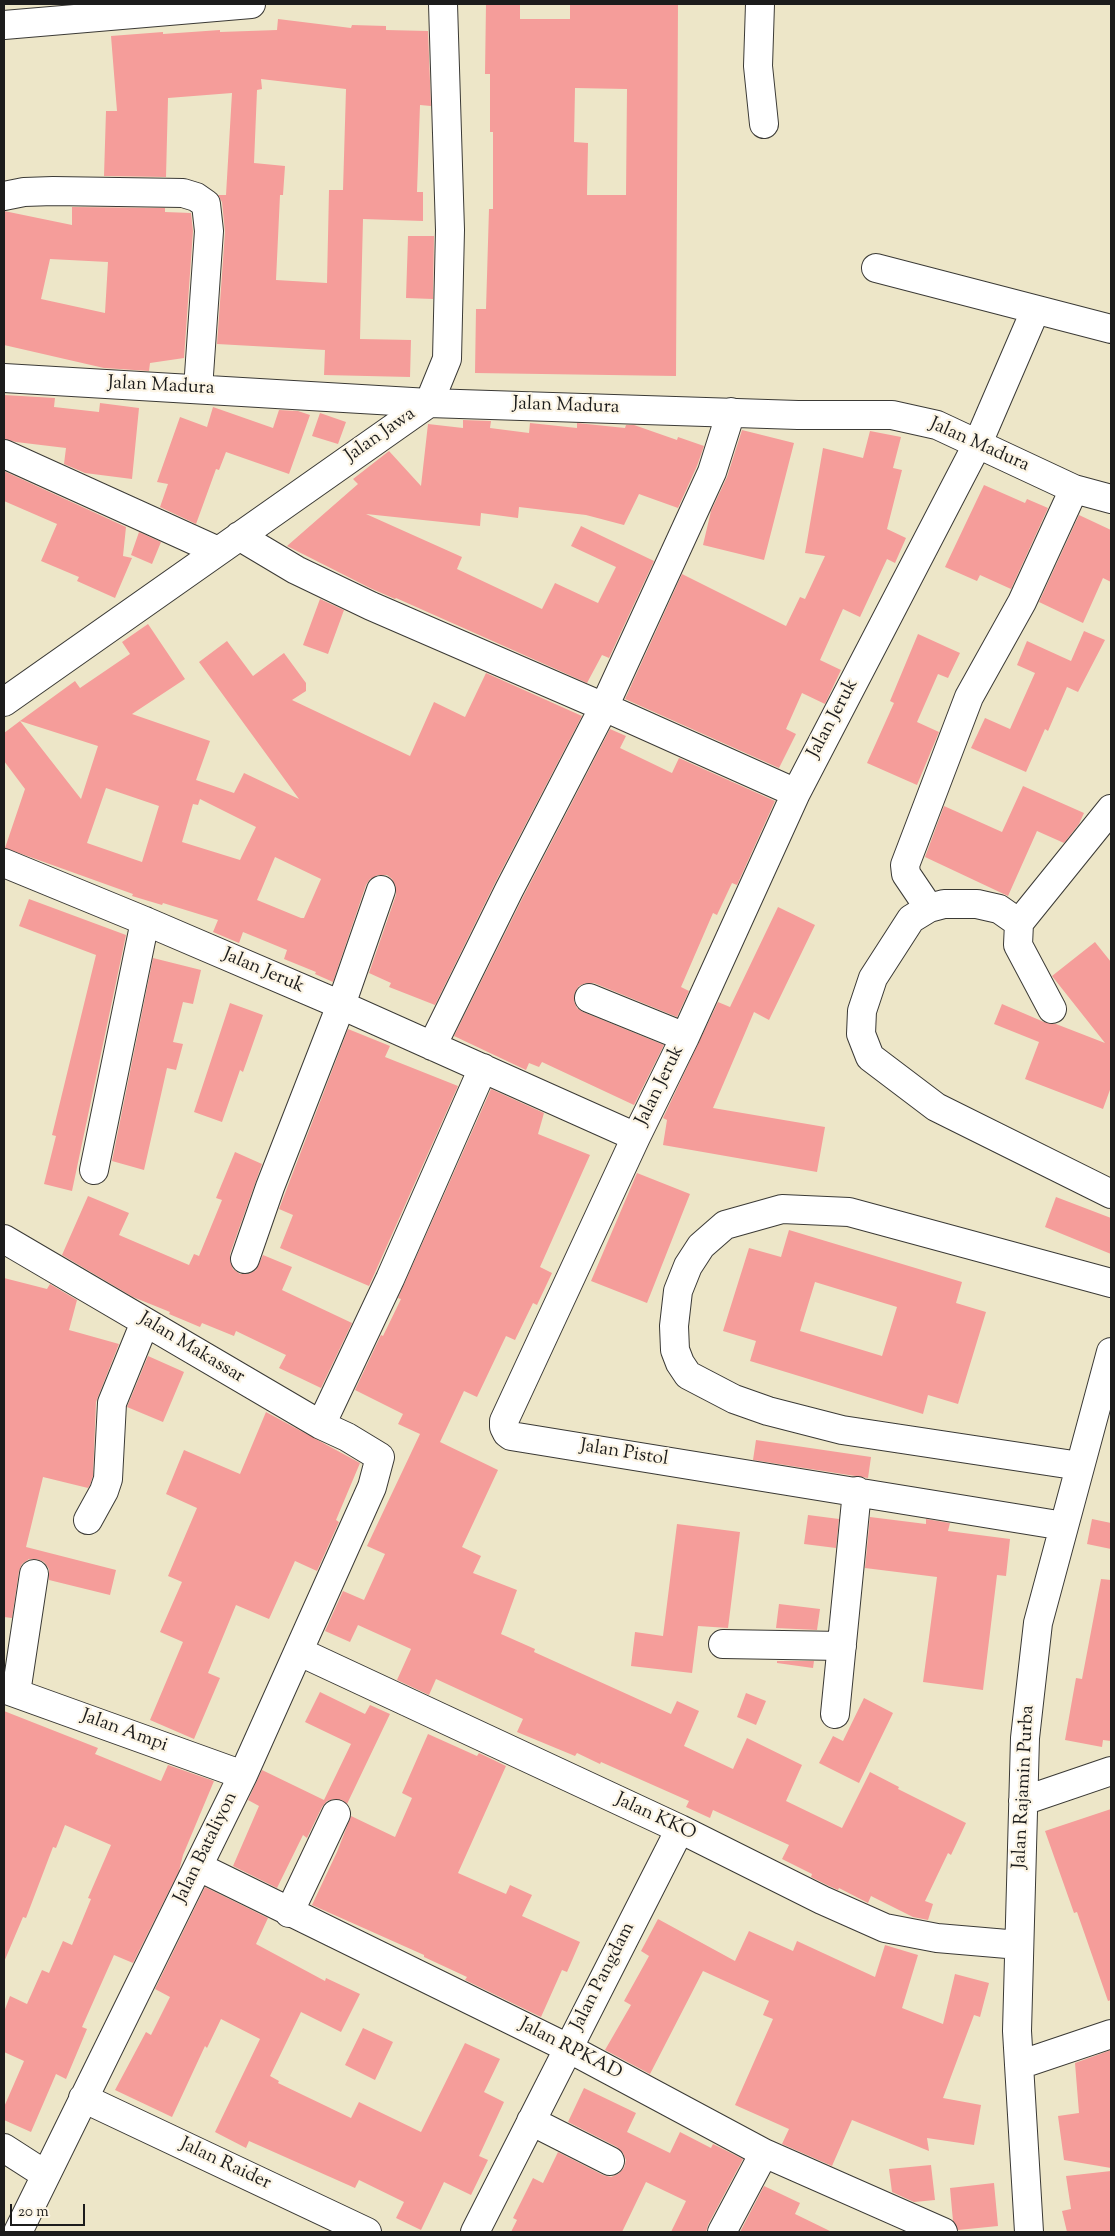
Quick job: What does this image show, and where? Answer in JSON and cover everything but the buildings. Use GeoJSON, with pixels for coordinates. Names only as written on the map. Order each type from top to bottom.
{"type":"FeatureCollection","features":[{"type":"Feature","properties":{"kind":"street"},"geometry":{"type":"LineString","coordinates":[[4,25],[251,4]]}},
{"type":"Feature","properties":{"kind":"street","name":"Jalan Jawa"},"geometry":{"type":"LineString","coordinates":[[4,702],[429,403],[447,359],[450,230],[443,4]]}},
{"type":"Feature","properties":{"kind":"street"},"geometry":{"type":"LineString","coordinates":[[760,4],[758,66],[764,124]]}},
{"type":"Feature","properties":{"kind":"street"},"geometry":{"type":"LineString","coordinates":[[4,196],[24,192],[53,190],[183,193],[196,197],[206,204],[209,231],[198,389]]}},
{"type":"Feature","properties":{"kind":"street"},"geometry":{"type":"LineString","coordinates":[[876,268],[1111,329]]}},
{"type":"Feature","properties":{"kind":"street","name":"Jalan Jeruk"},"geometry":{"type":"LineString","coordinates":[[4,863],[341,1005],[636,1137],[685,1036],[796,793],[978,443],[1036,311]]}},
{"type":"Feature","properties":{"kind":"street","name":"Jalan Madura"},"geometry":{"type":"LineString","coordinates":[[4,378],[429,403],[892,415],[937,424],[1074,489],[1111,499]]}},
{"type":"Feature","properties":{"kind":"street"},"geometry":{"type":"LineString","coordinates":[[432,1046],[509,890],[604,707],[712,472],[731,412]]}},
{"type":"Feature","properties":{"kind":"street"},"geometry":{"type":"LineString","coordinates":[[4,454],[296,570],[362,602],[796,793]]}},
{"type":"Feature","properties":{"kind":"street"},"geometry":{"type":"LineString","coordinates":[[929,908],[906,874],[905,865],[968,697],[1022,602],[1074,489]]}},
{"type":"Feature","properties":{"kind":"street"},"geometry":{"type":"LineString","coordinates":[[1052,1008],[1018,945],[1019,923],[1111,809]]}},
{"type":"Feature","properties":{"kind":"street"},"geometry":{"type":"LineString","coordinates":[[245,1258],[270,1187],[341,1005],[381,890]]}},
{"type":"Feature","properties":{"kind":"street"},"geometry":{"type":"LineString","coordinates":[[1019,923],[999,909],[977,904],[944,904],[929,908],[911,919],[873,978],[862,1011],[861,1034],[870,1057],[936,1107],[1111,1194]]}},
{"type":"Feature","properties":{"kind":"street"},"geometry":{"type":"LineString","coordinates":[[94,1170],[145,921]]}},
{"type":"Feature","properties":{"kind":"street"},"geometry":{"type":"LineString","coordinates":[[589,998],[685,1036]]}},
{"type":"Feature","properties":{"kind":"street"},"geometry":{"type":"LineString","coordinates":[[321,1425],[390,1279],[483,1068]]}},
{"type":"Feature","properties":{"kind":"street","name":"Jalan Pistol"},"geometry":{"type":"LineString","coordinates":[[636,1137],[504,1421],[505,1430],[511,1436],[1064,1526]]}},
{"type":"Feature","properties":{"kind":"street"},"geometry":{"type":"LineString","coordinates":[[1080,1466],[842,1430],[768,1411],[734,1398],[688,1375],[680,1363],[675,1350],[674,1326],[678,1291],[688,1266],[701,1246],[725,1225],[782,1209],[849,1212],[1111,1283]]}},
{"type":"Feature","properties":{"kind":"street","name":"Jalan Makassar"},"geometry":{"type":"LineString","coordinates":[[4,1239],[321,1425],[347,1437],[380,1457]]}},
{"type":"Feature","properties":{"kind":"street"},"geometry":{"type":"LineString","coordinates":[[88,1520],[104,1491],[108,1479],[112,1403],[145,1322]]}},
{"type":"Feature","properties":{"kind":"street","name":"Jalan Rajamin Purba"},"geometry":{"type":"LineString","coordinates":[[1029,2232],[1017,2031],[1025,1738],[1038,1623],[1111,1352]]}},
{"type":"Feature","properties":{"kind":"street","name":"Jalan Bataliyon"},"geometry":{"type":"LineString","coordinates":[[18,2232],[243,1775],[300,1652],[372,1487],[380,1457]]}},
{"type":"Feature","properties":{"kind":"street"},"geometry":{"type":"LineString","coordinates":[[835,1714],[857,1491]]}},
{"type":"Feature","properties":{"kind":"street"},"geometry":{"type":"LineString","coordinates":[[10,1691],[34,1574]]}},
{"type":"Feature","properties":{"kind":"street"},"geometry":{"type":"LineString","coordinates":[[723,1644],[842,1646]]}},
{"type":"Feature","properties":{"kind":"street","name":"Jalan KKO"},"geometry":{"type":"LineString","coordinates":[[300,1652],[680,1829],[822,1900],[885,1928],[937,1938],[1020,1945]]}},
{"type":"Feature","properties":{"kind":"street","name":"Jalan Ampi"},"geometry":{"type":"LineString","coordinates":[[10,1691],[243,1775]]}},
{"type":"Feature","properties":{"kind":"street"},"geometry":{"type":"LineString","coordinates":[[1023,1801],[1111,1771]]}},
{"type":"Feature","properties":{"kind":"street"},"geometry":{"type":"LineString","coordinates":[[289,1913],[336,1814]]}},
{"type":"Feature","properties":{"kind":"street","name":"Jalan Pangdam"},"geometry":{"type":"LineString","coordinates":[[474,2232],[680,1829]]}},
{"type":"Feature","properties":{"kind":"street","name":"Jalan RPKAD"},"geometry":{"type":"LineString","coordinates":[[199,1867],[289,1913],[568,2048],[764,2153],[943,2232]]}},
{"type":"Feature","properties":{"kind":"street"},"geometry":{"type":"LineString","coordinates":[[1019,2065],[1111,2034]]}},
{"type":"Feature","properties":{"kind":"street","name":"Jalan Raider"},"geometry":{"type":"LineString","coordinates":[[83,2098],[367,2232]]}},
{"type":"Feature","properties":{"kind":"street"},"geometry":{"type":"LineString","coordinates":[[531,2120],[610,2161]]}},
{"type":"Feature","properties":{"kind":"street"},"geometry":{"type":"LineString","coordinates":[[4,2148],[46,2175]]}},
{"type":"Feature","properties":{"kind":"street"},"geometry":{"type":"LineString","coordinates":[[722,2232],[764,2153]]}}]}
